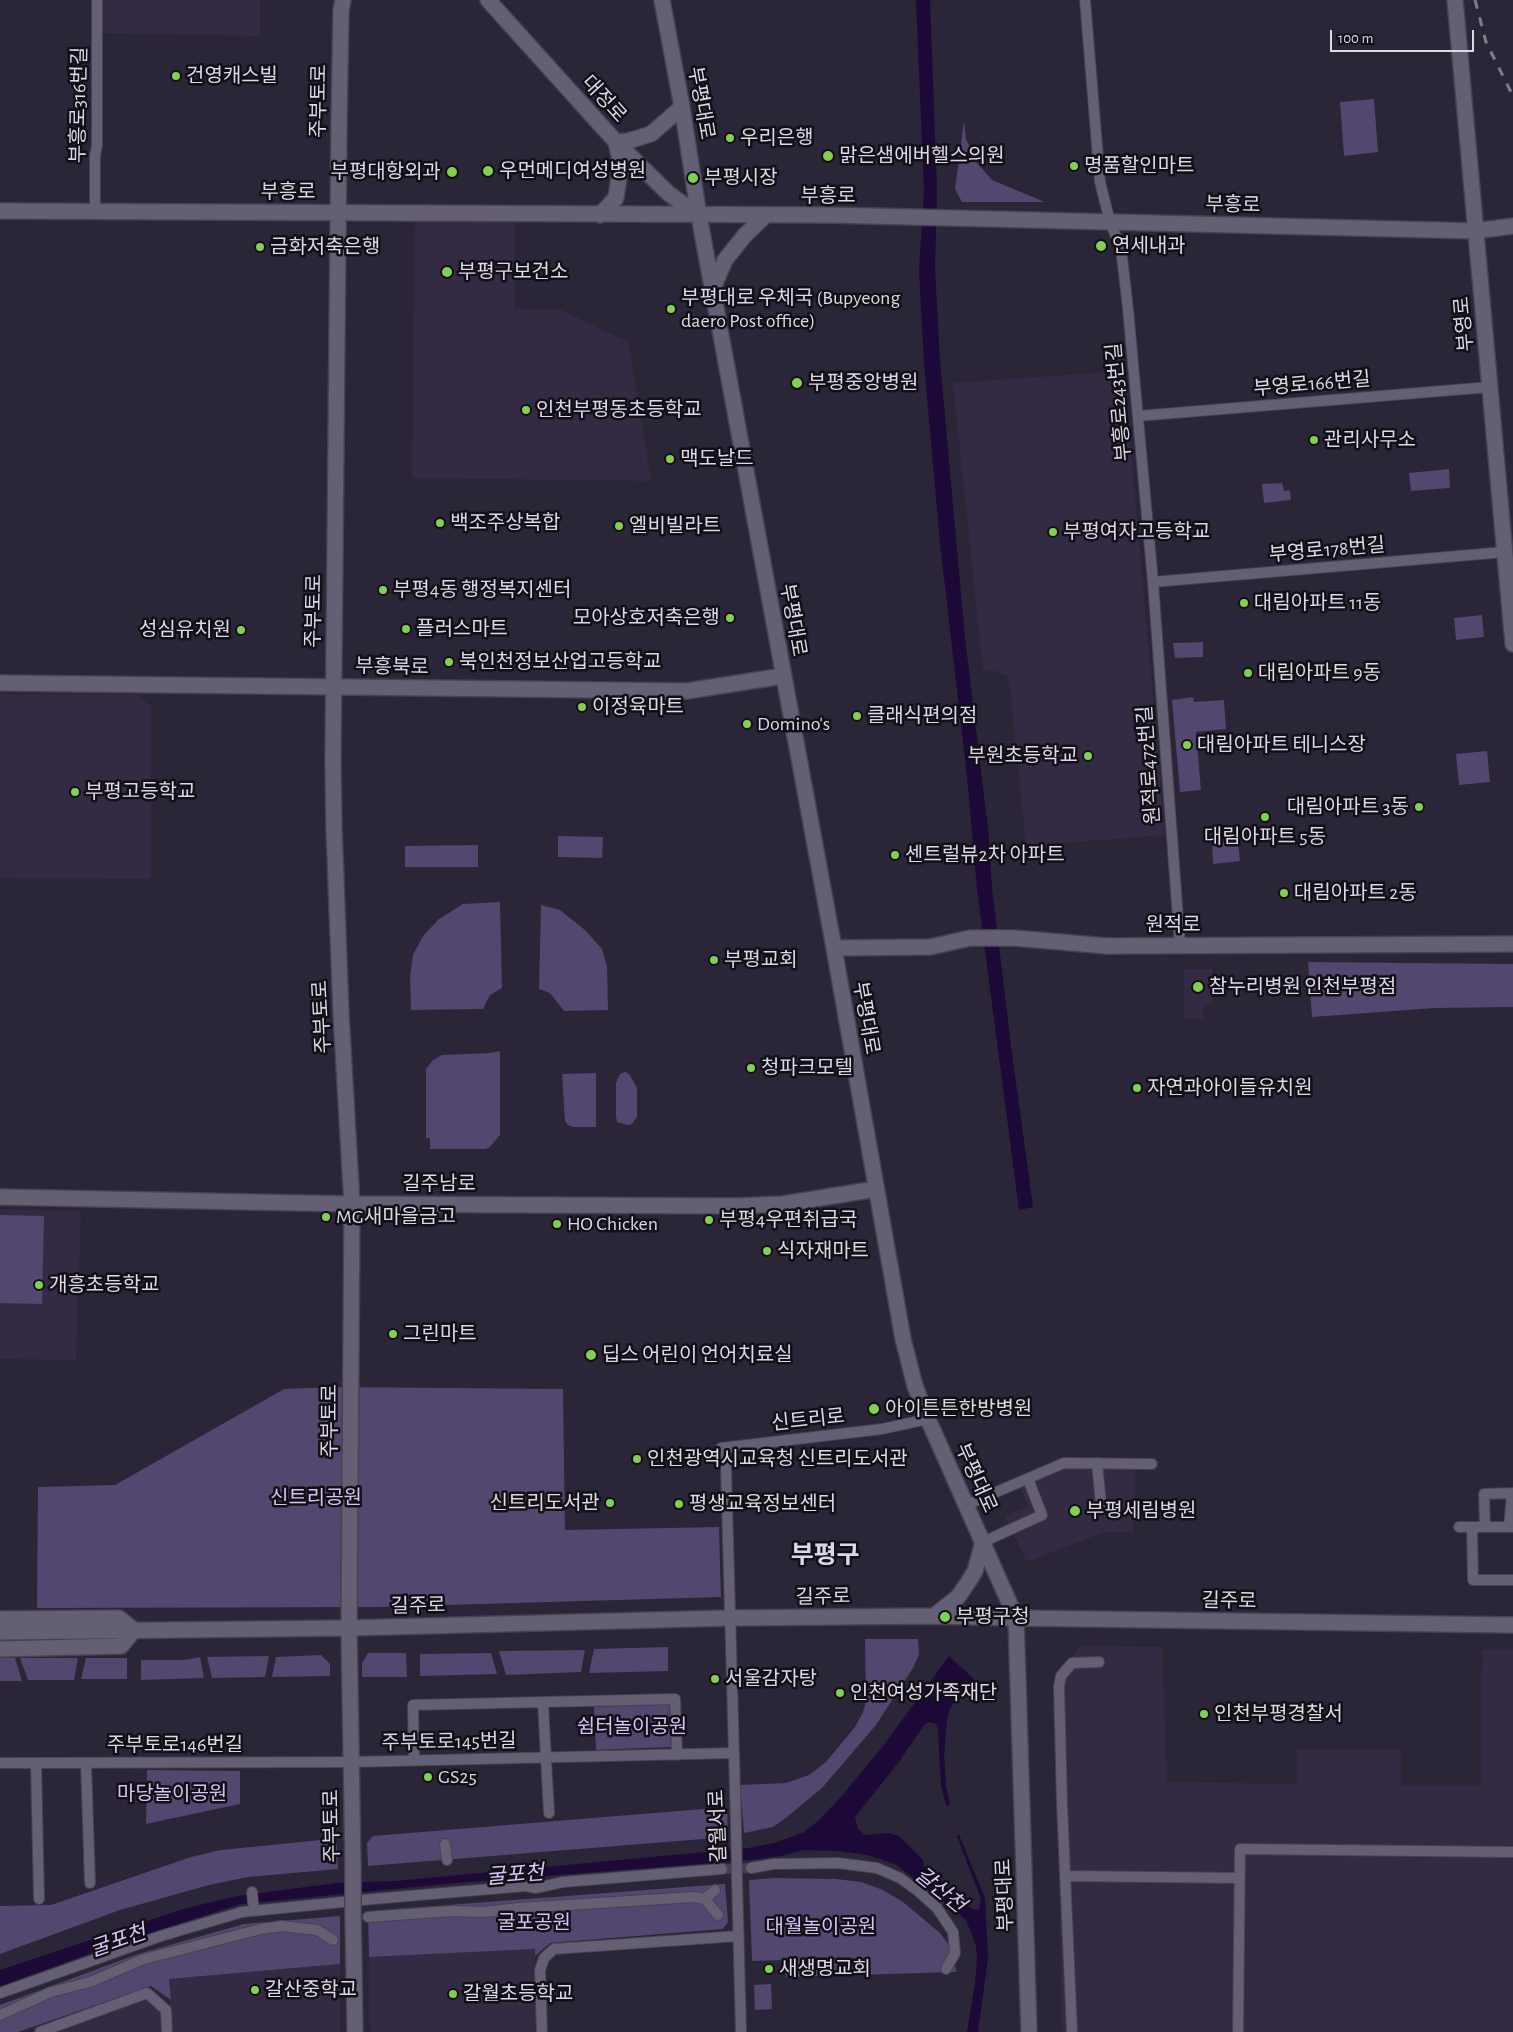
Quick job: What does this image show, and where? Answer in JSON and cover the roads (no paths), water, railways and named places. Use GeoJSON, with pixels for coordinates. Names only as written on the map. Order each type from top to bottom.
{"type":"FeatureCollection","features":[{"type":"Feature","properties":{"kind":"main road","name":"주부토로"},"geometry":{"type":"LineString","coordinates":[[343,0],[341,11],[338,212],[334,828],[352,1204],[349,1628],[353,1868],[361,1915],[355,2032]]}},
{"type":"Feature","properties":{"kind":"main road","name":"대정로"},"geometry":{"type":"LineString","coordinates":[[488,0],[616,142],[668,194],[699,216]]}},
{"type":"Feature","properties":{"kind":"main road","name":"부평대로"},"geometry":{"type":"LineString","coordinates":[[662,0],[682,107],[699,216],[834,948],[904,1348],[928,1418],[1016,1618],[1029,2032]]}},
{"type":"Feature","properties":{"kind":"main road","name":"부영로"},"geometry":{"type":"LineString","coordinates":[[1455,0],[1513,644]]}},
{"type":"Feature","properties":{"kind":"main road"},"geometry":{"type":"LineString","coordinates":[[600,215],[616,198],[621,164],[616,142],[628,141],[651,134],[682,107]]}},
{"type":"Feature","properties":{"kind":"main road","name":"부흥로"},"geometry":{"type":"LineString","coordinates":[[0,211],[894,217],[1476,231],[1513,226]]}},
{"type":"Feature","properties":{"kind":"main road"},"geometry":{"type":"LineString","coordinates":[[713,288],[725,260],[745,235],[765,216]]}},
{"type":"Feature","properties":{"kind":"main road","name":"부흥북로"},"geometry":{"type":"LineString","coordinates":[[0,683],[687,691],[783,676]]}},
{"type":"Feature","properties":{"kind":"main road","name":"원적로"},"geometry":{"type":"LineString","coordinates":[[834,948],[930,947],[970,938],[1014,938],[1107,946],[1513,944]]}},
{"type":"Feature","properties":{"kind":"main road","name":"길주남로"},"geometry":{"type":"LineString","coordinates":[[0,1197],[352,1204],[735,1206],[783,1204],[876,1189]]}},
{"type":"Feature","properties":{"kind":"main road"},"geometry":{"type":"LineString","coordinates":[[934,1616],[958,1596],[969,1582],[975,1571],[982,1542]]}},
{"type":"Feature","properties":{"kind":"main road","name":"길주로"},"geometry":{"type":"LineString","coordinates":[[0,1632],[349,1628],[730,1618],[934,1616],[1513,1625]]}},
{"type":"Feature","properties":{"kind":"main road"},"geometry":{"type":"LineString","coordinates":[[0,1619],[119,1618],[134,1630],[121,1646],[0,1649]]}},
{"type":"Feature","properties":{"kind":"street","name":"부흥로316번길"},"geometry":{"type":"LineString","coordinates":[[95,211],[98,0]]}},
{"type":"Feature","properties":{"kind":"street","name":"부흥로243번길"},"geometry":{"type":"LineString","coordinates":[[1085,0],[1100,182],[1110,222],[1121,248],[1153,582]]}},
{"type":"Feature","properties":{"kind":"street","name":"부영로166번길"},"geometry":{"type":"LineString","coordinates":[[1138,416],[1490,387]]}},
{"type":"Feature","properties":{"kind":"street","name":"부영로178번길"},"geometry":{"type":"LineString","coordinates":[[1153,582],[1505,552]]}},
{"type":"Feature","properties":{"kind":"street","name":"원적로472번길"},"geometry":{"type":"LineString","coordinates":[[1153,582],[1180,945]]}},
{"type":"Feature","properties":{"kind":"street","name":"신트리로"},"geometry":{"type":"LineString","coordinates":[[721,1448],[882,1430],[928,1418]]}},
{"type":"Feature","properties":{"kind":"street","name":"갈월서로"},"geometry":{"type":"LineString","coordinates":[[721,1448],[725,1456],[726,1468],[741,2032]]}},
{"type":"Feature","properties":{"kind":"street"},"geometry":{"type":"LineString","coordinates":[[966,1505],[1064,1463],[1152,1464]]}},
{"type":"Feature","properties":{"kind":"street"},"geometry":{"type":"LineString","coordinates":[[1097,1463],[1101,1504]]}},
{"type":"Feature","properties":{"kind":"street"},"geometry":{"type":"LineString","coordinates":[[982,1542],[1042,1515],[1028,1478]]}},
{"type":"Feature","properties":{"kind":"street"},"geometry":{"type":"LineString","coordinates":[[1459,1527],[1484,1527],[1511,1527],[1512,1493],[1484,1494],[1484,1527]]}},
{"type":"Feature","properties":{"kind":"street"},"geometry":{"type":"LineString","coordinates":[[1472,1527],[1473,1580],[1513,1580]]}},
{"type":"Feature","properties":{"kind":"street"},"geometry":{"type":"LineString","coordinates":[[1072,2032],[1061,1775],[1060,1676],[1072,1662],[1099,1662]]}},
{"type":"Feature","properties":{"kind":"street"},"geometry":{"type":"LineString","coordinates":[[414,1760],[413,1705],[543,1702],[675,1699],[677,1754]]}},
{"type":"Feature","properties":{"kind":"street","name":"주부토로145번길"},"geometry":{"type":"LineString","coordinates":[[543,1702],[549,1813]]}},
{"type":"Feature","properties":{"kind":"street","name":"주부토로145번길"},"geometry":{"type":"LineString","coordinates":[[351,1762],[734,1753]]}},
{"type":"Feature","properties":{"kind":"street","name":"주부토로146번길"},"geometry":{"type":"LineString","coordinates":[[0,1763],[351,1762]]}},
{"type":"Feature","properties":{"kind":"street"},"geometry":{"type":"LineString","coordinates":[[36,1763],[39,1899]]}},
{"type":"Feature","properties":{"kind":"street"},"geometry":{"type":"LineString","coordinates":[[86,1763],[90,1883]]}},
{"type":"Feature","properties":{"kind":"street"},"geometry":{"type":"LineString","coordinates":[[445,1844],[447,1860]]}},
{"type":"Feature","properties":{"kind":"street"},"geometry":{"type":"LineString","coordinates":[[1238,2032],[1240,1849],[1513,1852]]}},
{"type":"Feature","properties":{"kind":"street"},"geometry":{"type":"LineString","coordinates":[[751,1868],[772,1864],[838,1863],[877,1868],[900,1878],[937,1908],[953,1932],[955,1953],[946,1969]]}},
{"type":"Feature","properties":{"kind":"street"},"geometry":{"type":"LineString","coordinates":[[0,1993],[161,1936],[242,1912],[373,1898],[526,1886],[536,1888],[563,1882],[722,1869]]}},
{"type":"Feature","properties":{"kind":"street"},"geometry":{"type":"LineString","coordinates":[[1065,1876],[1239,1878]]}},
{"type":"Feature","properties":{"kind":"street"},"geometry":{"type":"LineString","coordinates":[[361,1915],[452,1911],[484,1912],[674,1897],[705,1899],[715,1890]]}},
{"type":"Feature","properties":{"kind":"street"},"geometry":{"type":"LineString","coordinates":[[705,1899],[718,1915]]}},
{"type":"Feature","properties":{"kind":"street"},"geometry":{"type":"LineString","coordinates":[[0,2015],[51,1992],[90,1982],[144,1959],[167,1956],[215,1939],[282,1926],[318,1930],[333,1940]]}},
{"type":"Feature","properties":{"kind":"street"},"geometry":{"type":"LineString","coordinates":[[542,2032],[540,1970],[544,1958],[554,1950],[738,1936]]}},
{"type":"Feature","properties":{"kind":"street"},"geometry":{"type":"LineString","coordinates":[[40,2032],[148,1993],[166,2010],[166,2032]]}},
{"type":"Feature","properties":{"kind":"water"},"geometry":{"type":"Polygon","coordinates":[[[916,0],[930,0],[937,191],[935,269],[940,361],[965,638],[989,837],[992,888],[1033,1207],[1019,1210],[977,889],[967,776],[940,543],[924,363],[919,270],[924,191],[916,0]]]}},
{"type":"Feature","properties":{"kind":"water"},"geometry":{"type":"Polygon","coordinates":[[[949,1656],[978,1683],[961,1694],[950,1708],[947,1719],[944,1755],[946,1785],[950,1804],[947,1806],[945,1802],[941,1785],[938,1730],[936,1724],[930,1722],[925,1724],[898,1763],[855,1817],[858,1829],[865,1835],[889,1833],[899,1836],[923,1860],[924,1866],[959,1900],[974,1910],[979,1909],[981,1899],[957,1836],[959,1835],[985,1898],[988,1958],[978,2032],[967,2032],[977,1958],[976,1945],[966,1920],[895,1864],[867,1855],[839,1851],[804,1850],[781,1856],[750,1860],[455,1883],[240,1904],[119,1943],[0,1986],[0,1970],[183,1909],[237,1896],[337,1883],[395,1881],[748,1848],[775,1843],[804,1832],[818,1821],[841,1797],[883,1746],[949,1656]]]}},
{"type":"Feature","properties":{"kind":"tunnel"},"geometry":{"type":"LineString","coordinates":[[722,1869],[751,1868]]}},
{"type":"Feature","properties":{"kind":"railway"},"geometry":{"type":"LineString","coordinates":[[1475,0],[1486,42],[1513,96]]}},
{"type":"Feature","properties":{"kind":"place","name":"건영캐스빌"},"geometry":{"type":"Point","coordinates":[176,76]}},
{"type":"Feature","properties":{"kind":"place","name":"우리은행"},"geometry":{"type":"Point","coordinates":[730,138]}},
{"type":"Feature","properties":{"kind":"place","name":"맑은샘에버헬스의원"},"geometry":{"type":"Point","coordinates":[828,156]}},
{"type":"Feature","properties":{"kind":"place","name":"명품할인마트"},"geometry":{"type":"Point","coordinates":[1074,166]}},
{"type":"Feature","properties":{"kind":"place","name":"우먼메디여성병원"},"geometry":{"type":"Point","coordinates":[488,171]}},
{"type":"Feature","properties":{"kind":"place","name":"부평대항외과"},"geometry":{"type":"Point","coordinates":[452,172]}},
{"type":"Feature","properties":{"kind":"place","name":"부평시장"},"geometry":{"type":"Point","coordinates":[693,178]}},
{"type":"Feature","properties":{"kind":"place","name":"연세내과"},"geometry":{"type":"Point","coordinates":[1101,246]}},
{"type":"Feature","properties":{"kind":"place","name":"금화저축은행"},"geometry":{"type":"Point","coordinates":[260,247]}},
{"type":"Feature","properties":{"kind":"place","name":"부평구보건소"},"geometry":{"type":"Point","coordinates":[447,272]}},
{"type":"Feature","properties":{"kind":"place","name":"부평대로 우체국 (Bupyeong daero Post office)"},"geometry":{"type":"Point","coordinates":[671,309]}},
{"type":"Feature","properties":{"kind":"place","name":"부평중앙병원"},"geometry":{"type":"Point","coordinates":[797,383]}},
{"type":"Feature","properties":{"kind":"place","name":"인천부평동초등학교"},"geometry":{"type":"Point","coordinates":[526,410]}},
{"type":"Feature","properties":{"kind":"place","name":"관리사무소"},"geometry":{"type":"Point","coordinates":[1314,440]}},
{"type":"Feature","properties":{"kind":"place","name":"맥도날드"},"geometry":{"type":"Point","coordinates":[670,459]}},
{"type":"Feature","properties":{"kind":"place","name":"백조주상복합"},"geometry":{"type":"Point","coordinates":[440,523]}},
{"type":"Feature","properties":{"kind":"place","name":"엘비빌라트"},"geometry":{"type":"Point","coordinates":[619,526]}},
{"type":"Feature","properties":{"kind":"place","name":"부평여자고등학교"},"geometry":{"type":"Point","coordinates":[1053,532]}},
{"type":"Feature","properties":{"kind":"place","name":"부평4동 행정복지센터"},"geometry":{"type":"Point","coordinates":[383,590]}},
{"type":"Feature","properties":{"kind":"place","name":"대림아파트 11동"},"geometry":{"type":"Point","coordinates":[1244,603]}},
{"type":"Feature","properties":{"kind":"place","name":"모아상호저축은행"},"geometry":{"type":"Point","coordinates":[730,618]}},
{"type":"Feature","properties":{"kind":"place","name":"플러스마트"},"geometry":{"type":"Point","coordinates":[406,629]}},
{"type":"Feature","properties":{"kind":"place","name":"성심유치원"},"geometry":{"type":"Point","coordinates":[241,630]}},
{"type":"Feature","properties":{"kind":"place","name":"북인천정보산업고등학교"},"geometry":{"type":"Point","coordinates":[449,662]}},
{"type":"Feature","properties":{"kind":"place","name":"대림아파트 9동"},"geometry":{"type":"Point","coordinates":[1248,673]}},
{"type":"Feature","properties":{"kind":"place","name":"이정육마트"},"geometry":{"type":"Point","coordinates":[582,707]}},
{"type":"Feature","properties":{"kind":"place","name":"클래식편의점"},"geometry":{"type":"Point","coordinates":[857,716]}},
{"type":"Feature","properties":{"kind":"place","name":"Domino's"},"geometry":{"type":"Point","coordinates":[747,724]}},
{"type":"Feature","properties":{"kind":"place","name":"대림아파트 테니스장"},"geometry":{"type":"Point","coordinates":[1187,745]}},
{"type":"Feature","properties":{"kind":"place","name":"부원초등학교"},"geometry":{"type":"Point","coordinates":[1088,756]}},
{"type":"Feature","properties":{"kind":"place","name":"부평고등학교"},"geometry":{"type":"Point","coordinates":[75,792]}},
{"type":"Feature","properties":{"kind":"place","name":"대림아파트 3동"},"geometry":{"type":"Point","coordinates":[1419,807]}},
{"type":"Feature","properties":{"kind":"place","name":"대림아파트 5동"},"geometry":{"type":"Point","coordinates":[1265,817]}},
{"type":"Feature","properties":{"kind":"place","name":"센트럴뷰2차 아파트"},"geometry":{"type":"Point","coordinates":[895,855]}},
{"type":"Feature","properties":{"kind":"place","name":"대림아파트 2동"},"geometry":{"type":"Point","coordinates":[1284,893]}},
{"type":"Feature","properties":{"kind":"place","name":"부평교회"},"geometry":{"type":"Point","coordinates":[714,960]}},
{"type":"Feature","properties":{"kind":"place","name":"참누리병원 인천부평점"},"geometry":{"type":"Point","coordinates":[1198,987]}},
{"type":"Feature","properties":{"kind":"place","name":"청파크모텔"},"geometry":{"type":"Point","coordinates":[751,1068]}},
{"type":"Feature","properties":{"kind":"place","name":"자연과아이들유치원"},"geometry":{"type":"Point","coordinates":[1137,1088]}},
{"type":"Feature","properties":{"kind":"place","name":"MG새마을금고"},"geometry":{"type":"Point","coordinates":[326,1217]}},
{"type":"Feature","properties":{"kind":"place","name":"부평4우편취급국"},"geometry":{"type":"Point","coordinates":[709,1220]}},
{"type":"Feature","properties":{"kind":"place","name":"HO Chicken"},"geometry":{"type":"Point","coordinates":[557,1224]}},
{"type":"Feature","properties":{"kind":"place","name":"식자재마트"},"geometry":{"type":"Point","coordinates":[767,1251]}},
{"type":"Feature","properties":{"kind":"place","name":"개흥초등학교"},"geometry":{"type":"Point","coordinates":[39,1285]}},
{"type":"Feature","properties":{"kind":"place","name":"그린마트"},"geometry":{"type":"Point","coordinates":[393,1334]}},
{"type":"Feature","properties":{"kind":"place","name":"딥스 어린이 언어치료실"},"geometry":{"type":"Point","coordinates":[591,1355]}},
{"type":"Feature","properties":{"kind":"place","name":"아이튼튼한방병원"},"geometry":{"type":"Point","coordinates":[874,1409]}},
{"type":"Feature","properties":{"kind":"place","name":"인천광역시교육청 신트리도서관"},"geometry":{"type":"Point","coordinates":[637,1459]}},
{"type":"Feature","properties":{"kind":"place","name":"신트리도서관"},"geometry":{"type":"Point","coordinates":[610,1503]}},
{"type":"Feature","properties":{"kind":"place","name":"평생교육정보센터"},"geometry":{"type":"Point","coordinates":[679,1504]}},
{"type":"Feature","properties":{"kind":"place","name":"부평세림병원"},"geometry":{"type":"Point","coordinates":[1075,1511]}},
{"type":"Feature","properties":{"kind":"place","name":"부평구청"},"geometry":{"type":"Point","coordinates":[945,1617]}},
{"type":"Feature","properties":{"kind":"place","name":"서울감자탕"},"geometry":{"type":"Point","coordinates":[715,1679]}},
{"type":"Feature","properties":{"kind":"place","name":"인천여성가족재단"},"geometry":{"type":"Point","coordinates":[840,1693]}},
{"type":"Feature","properties":{"kind":"place","name":"인천부평경찰서"},"geometry":{"type":"Point","coordinates":[1204,1714]}},
{"type":"Feature","properties":{"kind":"place","name":"GS25"},"geometry":{"type":"Point","coordinates":[428,1777]}},
{"type":"Feature","properties":{"kind":"place","name":"새생명교회"},"geometry":{"type":"Point","coordinates":[769,1969]}},
{"type":"Feature","properties":{"kind":"place","name":"갈산중학교"},"geometry":{"type":"Point","coordinates":[255,1990]}},
{"type":"Feature","properties":{"kind":"place","name":"갈월초등학교"},"geometry":{"type":"Point","coordinates":[453,1994]}},
{"type":"Feature","properties":{"kind":"district","name":"부평구"},"geometry":{"type":"Point","coordinates":[825,1555]}},
{"type":"Feature","properties":{"kind":"park label","name":"신트리공원"},"geometry":{"type":"Point","coordinates":[316,1498]}},
{"type":"Feature","properties":{"kind":"park label","name":"쉼터놀이공원"},"geometry":{"type":"Point","coordinates":[632,1727]}},
{"type":"Feature","properties":{"kind":"park label","name":"마당놀이공원"},"geometry":{"type":"Point","coordinates":[172,1794]}},
{"type":"Feature","properties":{"kind":"park label","name":"굴포공원"},"geometry":{"type":"Point","coordinates":[534,1923]}},
{"type":"Feature","properties":{"kind":"park label","name":"대월놀이공원"},"geometry":{"type":"Point","coordinates":[821,1927]}},
{"type":"Feature","properties":{"kind":"water label","name":"굴포천"},"geometry":{"type":"Point","coordinates":[515,1875]}},
{"type":"Feature","properties":{"kind":"water label","name":"갈산천"},"geometry":{"type":"Point","coordinates":[940,1890]}},
{"type":"Feature","properties":{"kind":"water label","name":"굴포천"},"geometry":{"type":"Point","coordinates":[118,1941]}}]}
